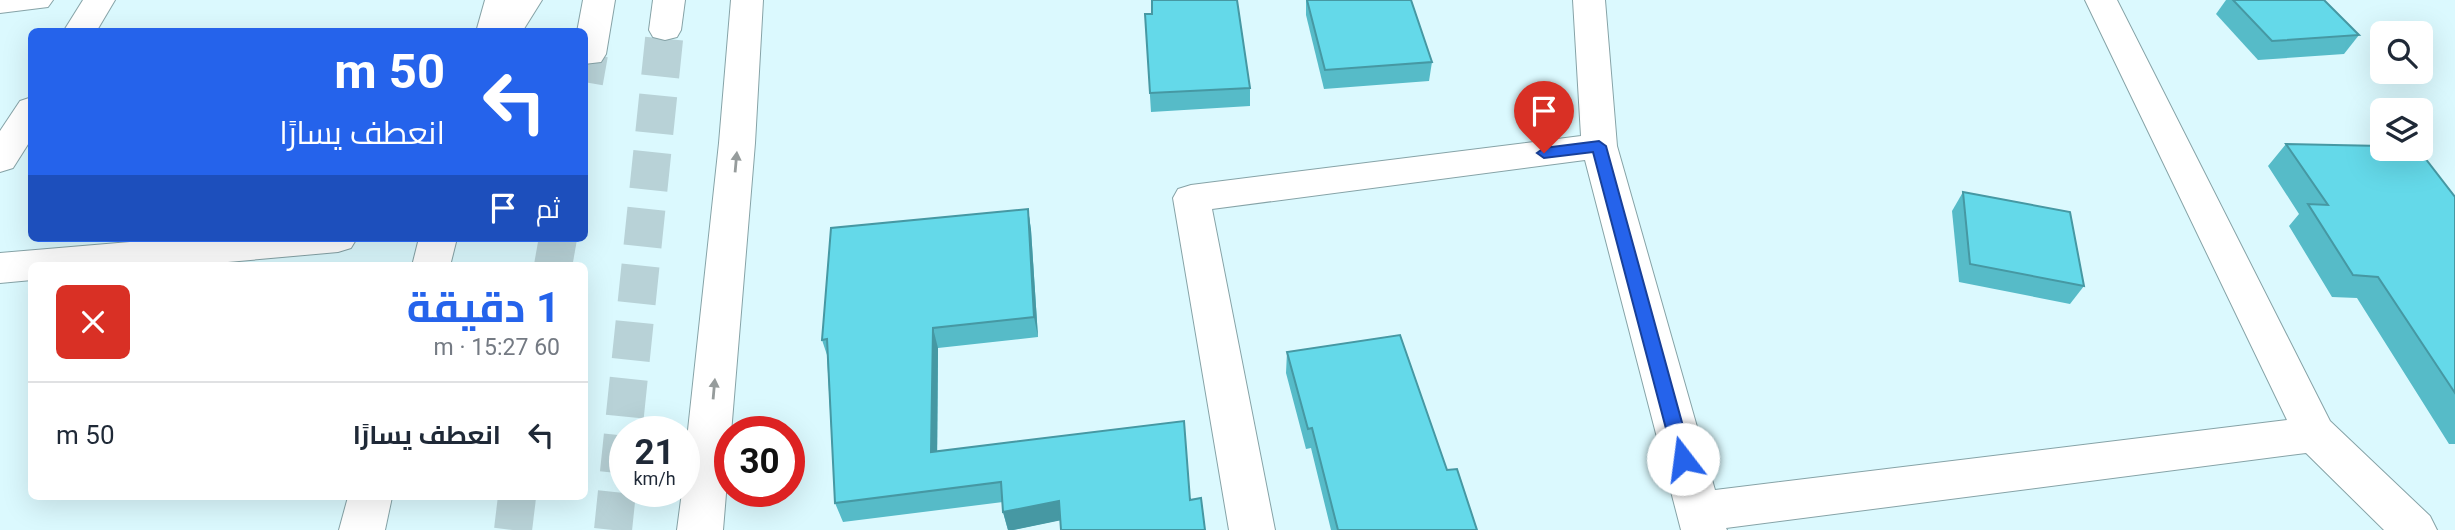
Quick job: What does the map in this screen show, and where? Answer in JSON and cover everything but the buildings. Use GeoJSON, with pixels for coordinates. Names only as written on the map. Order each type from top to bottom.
{"type":"FeatureCollection","features":[{"type":"Feature","properties":{"kind":"main road"},"geometry":{"type":"LineString","coordinates":[[0,3],[37,0]]}},
{"type":"Feature","properties":{"kind":"main road"},"geometry":{"type":"LineString","coordinates":[[82,28],[99,0]]}},
{"type":"Feature","properties":{"kind":"main road"},"geometry":{"type":"LineString","coordinates":[[493,28],[501,0]]}},
{"type":"Feature","properties":{"kind":"main road"},"geometry":{"type":"LineString","coordinates":[[508,28],[526,0]]}},
{"type":"Feature","properties":{"kind":"main road"},"geometry":{"type":"LineString","coordinates":[[589,54],[599,0]]}},
{"type":"Feature","properties":{"kind":"main road"},"geometry":{"type":"LineString","coordinates":[[700,530],[737,143],[747,0]]}},
{"type":"Feature","properties":{"kind":"main road"},"geometry":{"type":"LineString","coordinates":[[1588,0],[1599,146],[1701,521],[2315,434]]}},
{"type":"Feature","properties":{"kind":"main road"},"geometry":{"type":"LineString","coordinates":[[2101,0],[2315,434],[2414,530]]}},
{"type":"Feature","properties":{"kind":"main road"},"geometry":{"type":"LineString","coordinates":[[0,159],[28,114]]}},
{"type":"Feature","properties":{"kind":"main road"},"geometry":{"type":"LineString","coordinates":[[1252,530],[1191,198],[1599,146]]}},
{"type":"Feature","properties":{"kind":"main road"},"geometry":{"type":"LineString","coordinates":[[68,262],[293,242]]}},
{"type":"Feature","properties":{"kind":"main road"},"geometry":{"type":"LineString","coordinates":[[432,262],[437,242]]}},
{"type":"Feature","properties":{"kind":"main road"},"geometry":{"type":"LineString","coordinates":[[0,268],[28,266]]}},
{"type":"Feature","properties":{"kind":"main road"},"geometry":{"type":"LineString","coordinates":[[362,530],[369,500]]}},
{"type":"Feature","properties":{"kind":"tunnel"},"geometry":{"type":"LineString","coordinates":[[613,530],[665,30]]}},
{"type":"Feature","properties":{"kind":"tunnel"},"geometry":{"type":"LineString","coordinates":[[588,60],[589,54]]}},
{"type":"Feature","properties":{"kind":"tunnel"},"geometry":{"type":"LineString","coordinates":[[554,262],[557,242]]}},
{"type":"Feature","properties":{"kind":"tunnel"},"geometry":{"type":"LineString","coordinates":[[513,530],[517,500]]}},
{"type":"Feature","properties":{"kind":"route"},"geometry":{"type":"LineString","coordinates":[[1544,153],[1599,146],[1683,459]]}}]}
